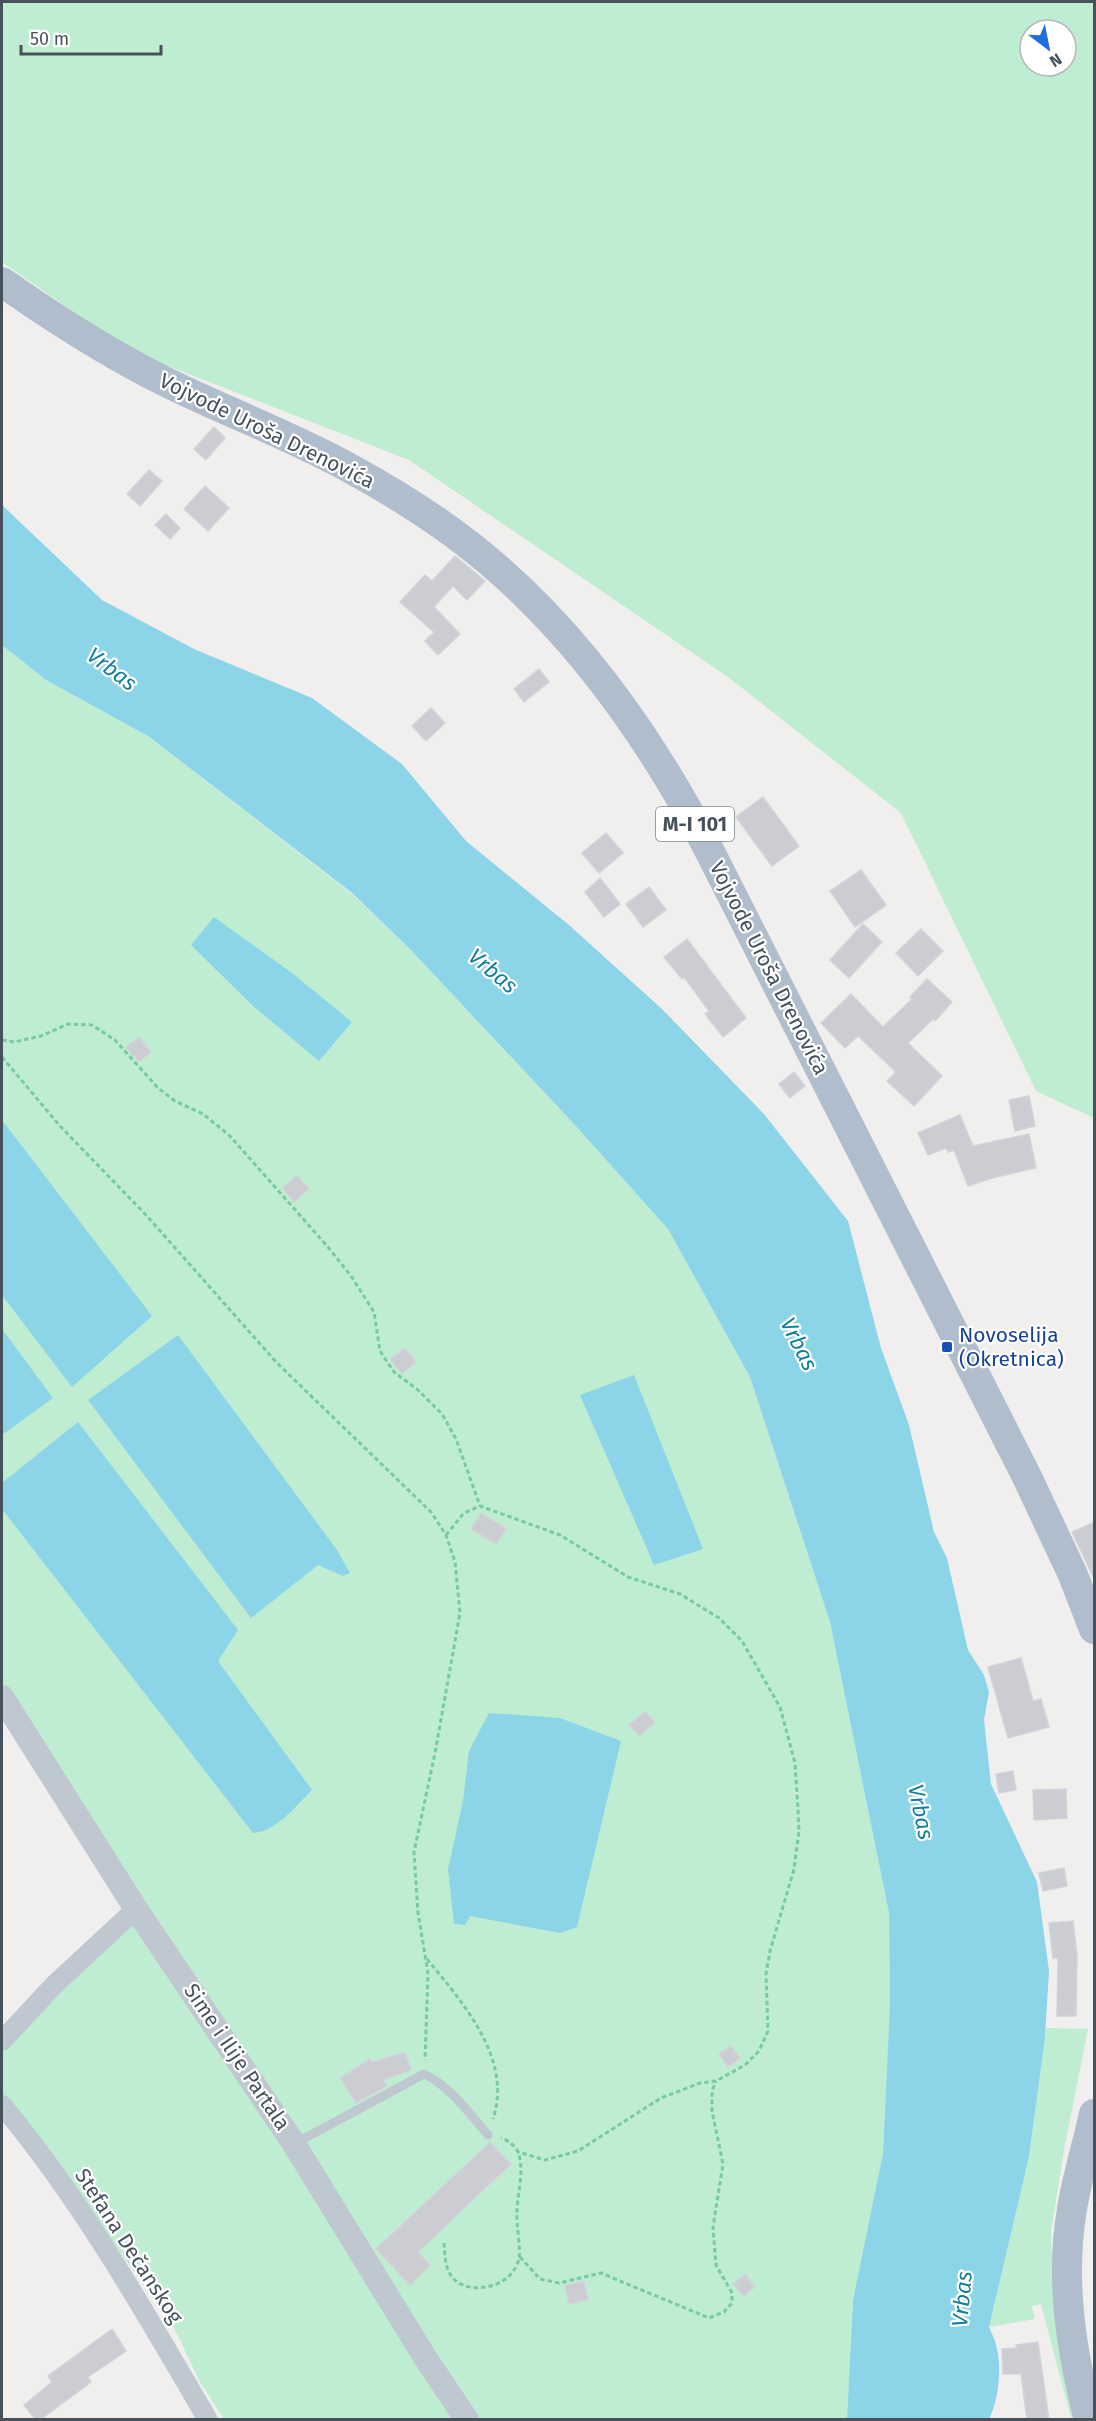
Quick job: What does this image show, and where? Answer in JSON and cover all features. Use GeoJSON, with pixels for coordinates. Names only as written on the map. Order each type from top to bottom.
{"type":"FeatureCollection","features":[{"type":"Feature","properties":{"kind":"main road","name":"Vojvode Uroša Drenovića"},"geometry":{"type":"LineString","coordinates":[[2,282],[115,356],[324,454],[384,488],[454,534],[497,568],[544,614],[588,664],[645,738],[707,846],[1028,1479],[1073,1575],[1095,1629]]}},
{"type":"Feature","properties":{"kind":"main road"},"geometry":{"type":"LineString","coordinates":[[1089,2420],[1073,2354],[1067,2262],[1072,2207],[1095,2114]]}},
{"type":"Feature","properties":{"kind":"street","name":"Sime i Ilije Partala"},"geometry":{"type":"LineString","coordinates":[[2,1697],[136,1909],[294,2144],[426,2359],[468,2420]]}},
{"type":"Feature","properties":{"kind":"street"},"geometry":{"type":"LineString","coordinates":[[2,2041],[54,1985],[136,1909]]}},
{"type":"Feature","properties":{"kind":"street","name":"Stefana Dečanskog"},"geometry":{"type":"LineString","coordinates":[[2,2105],[70,2196],[208,2420]]}},
{"type":"Feature","properties":{"kind":"lane"},"geometry":{"type":"LineString","coordinates":[[294,2144],[424,2074],[434,2079],[488,2135]]}},
{"type":"Feature","properties":{"kind":"path"},"geometry":{"type":"LineString","coordinates":[[2,1040],[14,1042],[41,1036],[68,1024],[92,1025],[115,1040],[158,1088],[175,1101],[203,1114],[229,1136],[351,1276],[374,1312],[380,1351],[394,1372],[418,1390],[442,1414],[456,1439],[480,1506]]}},
{"type":"Feature","properties":{"kind":"path"},"geometry":{"type":"LineString","coordinates":[[2,1057],[52,1117],[146,1215],[277,1364],[431,1512],[446,1535],[455,1562],[460,1613],[435,1753],[414,1852],[418,1913],[428,1973],[428,2035],[424,2074]]}},
{"type":"Feature","properties":{"kind":"path"},"geometry":{"type":"LineString","coordinates":[[426,1958],[448,1985],[483,2036],[498,2077],[498,2104],[488,2135],[507,2139],[518,2152],[545,2160],[578,2151],[661,2098],[700,2083],[716,2081],[745,2065],[759,2051],[768,2031],[766,1974],[770,1951],[794,1869],[799,1831],[795,1763],[780,1707],[742,1641],[719,1618],[680,1594],[628,1577],[560,1536],[480,1506],[464,1513],[446,1535]]}},
{"type":"Feature","properties":{"kind":"path"},"geometry":{"type":"LineString","coordinates":[[520,2257],[540,2279],[559,2283],[601,2273],[709,2318],[724,2312],[732,2303],[732,2293],[716,2265],[713,2227],[723,2163],[712,2111],[712,2091],[716,2081]]}},
{"type":"Feature","properties":{"kind":"path"},"geometry":{"type":"LineString","coordinates":[[444,2243],[447,2268],[456,2281],[467,2287],[486,2287],[500,2282],[513,2272],[520,2257],[517,2212],[520,2169],[518,2152]]}},
{"type":"Feature","properties":{"kind":"green space"},"geometry":{"type":"Polygon","coordinates":[[[2,2],[1094,2],[1094,1118],[1036,1091],[901,813],[728,677],[409,460],[130,351],[2,262],[2,2]]]}},
{"type":"Feature","properties":{"kind":"green space"},"geometry":{"type":"Polygon","coordinates":[[[2,645],[46,680],[145,734],[352,894],[410,949],[574,1124],[668,1229],[750,1377],[830,1622],[889,1913],[890,2003],[883,2153],[853,2300],[847,2419],[224,2419],[200,2382],[175,2330],[70,2181],[2,2095],[2,2041],[136,1909],[2,1697],[2,645]]]}},
{"type":"Feature","properties":{"kind":"green space"},"geometry":{"type":"Polygon","coordinates":[[[1046,2028],[1088,2029],[1064,2150],[1051,2232],[1055,2305],[1079,2419],[1072,2419],[1070,2414],[1041,2304],[1032,2306],[1035,2319],[989,2327],[1029,2157],[1046,2028]]]}},
{"type":"Feature","properties":{"kind":"water","name":"Vrbas"},"geometry":{"type":"Polygon","coordinates":[[[2,505],[102,600],[194,649],[312,698],[402,764],[466,841],[569,925],[662,1009],[764,1114],[848,1221],[881,1348],[909,1425],[934,1532],[947,1558],[968,1650],[984,1675],[989,1692],[984,1720],[991,1784],[1037,1882],[1049,1971],[1045,2037],[1029,2157],[989,2327],[996,2346],[999,2375],[997,2395],[989,2419],[847,2419],[853,2300],[883,2153],[890,2003],[889,1913],[830,1622],[750,1377],[668,1229],[574,1124],[410,949],[352,893],[148,736],[46,680],[2,645],[2,505]]]}},
{"type":"Feature","properties":{"kind":"water"},"geometry":{"type":"Polygon","coordinates":[[[214,917],[292,973],[352,1022],[319,1061],[252,1005],[191,945],[214,917]]]}},
{"type":"Feature","properties":{"kind":"water"},"geometry":{"type":"Polygon","coordinates":[[[2,1120],[152,1316],[72,1387],[2,1295],[2,1120]]]}},
{"type":"Feature","properties":{"kind":"water"},"geometry":{"type":"Polygon","coordinates":[[[2,1329],[53,1398],[2,1435],[2,1329]]]}},
{"type":"Feature","properties":{"kind":"water"},"geometry":{"type":"Polygon","coordinates":[[[178,1335],[337,1550],[350,1573],[343,1576],[318,1565],[251,1618],[88,1400],[178,1335]]]}},
{"type":"Feature","properties":{"kind":"water"},"geometry":{"type":"Polygon","coordinates":[[[634,1375],[703,1549],[654,1565],[580,1395],[634,1375]]]}},
{"type":"Feature","properties":{"kind":"water"},"geometry":{"type":"Polygon","coordinates":[[[78,1422],[238,1630],[218,1661],[312,1790],[285,1817],[270,1828],[253,1833],[2,1509],[2,1483],[78,1422]]]}},
{"type":"Feature","properties":{"kind":"water"},"geometry":{"type":"Polygon","coordinates":[[[489,1713],[560,1718],[621,1741],[577,1927],[560,1933],[470,1916],[465,1925],[454,1924],[448,1869],[463,1801],[469,1751],[489,1713]]]}},
{"type":"Feature","properties":{"kind":"building"},"geometry":{"type":"Polygon","coordinates":[[[214,427],[225,438],[206,460],[194,449],[214,427]]]}},
{"type":"Feature","properties":{"kind":"building"},"geometry":{"type":"Polygon","coordinates":[[[149,470],[162,481],[140,506],[127,494],[149,470]]]}},
{"type":"Feature","properties":{"kind":"building"},"geometry":{"type":"Polygon","coordinates":[[[205,486],[229,508],[208,531],[184,509],[205,486]]]}},
{"type":"Feature","properties":{"kind":"building"},"geometry":{"type":"Polygon","coordinates":[[[166,514],[180,528],[170,539],[155,525],[166,514]]]}},
{"type":"Feature","properties":{"kind":"building"},"geometry":{"type":"Polygon","coordinates":[[[455,556],[485,581],[467,600],[453,586],[434,607],[460,634],[438,655],[425,641],[434,632],[400,602],[425,575],[432,581],[455,556]]]}},
{"type":"Feature","properties":{"kind":"building"},"geometry":{"type":"Polygon","coordinates":[[[539,669],[549,682],[524,702],[514,689],[539,669]]]}},
{"type":"Feature","properties":{"kind":"building"},"geometry":{"type":"Polygon","coordinates":[[[431,708],[445,723],[426,741],[412,726],[431,708]]]}},
{"type":"Feature","properties":{"kind":"building"},"geometry":{"type":"Polygon","coordinates":[[[763,797],[799,846],[772,866],[736,817],[763,797]]]}},
{"type":"Feature","properties":{"kind":"building"},"geometry":{"type":"Polygon","coordinates":[[[606,833],[623,853],[599,873],[582,853],[606,833]]]}},
{"type":"Feature","properties":{"kind":"building"},"geometry":{"type":"Polygon","coordinates":[[[861,870],[886,905],[855,927],[830,891],[861,870]]]}},
{"type":"Feature","properties":{"kind":"building"},"geometry":{"type":"Polygon","coordinates":[[[600,878],[620,904],[604,917],[585,892],[600,878]]]}},
{"type":"Feature","properties":{"kind":"building"},"geometry":{"type":"Polygon","coordinates":[[[649,887],[666,910],[643,927],[626,904],[649,887]]]}},
{"type":"Feature","properties":{"kind":"building"},"geometry":{"type":"Polygon","coordinates":[[[863,924],[882,942],[849,978],[830,960],[863,924]]]}},
{"type":"Feature","properties":{"kind":"building"},"geometry":{"type":"Polygon","coordinates":[[[921,929],[943,951],[918,976],[896,953],[921,929]]]}},
{"type":"Feature","properties":{"kind":"building"},"geometry":{"type":"Polygon","coordinates":[[[687,939],[746,1018],[723,1037],[705,1014],[709,1011],[684,977],[682,979],[664,957],[687,939]]]}},
{"type":"Feature","properties":{"kind":"building"},"geometry":{"type":"Polygon","coordinates":[[[927,979],[952,1002],[935,1021],[933,1019],[908,1043],[942,1076],[914,1106],[887,1081],[896,1072],[858,1036],[845,1048],[821,1023],[851,994],[883,1027],[912,999],[910,997],[927,979]]]}},
{"type":"Feature","properties":{"kind":"building"},"geometry":{"type":"Polygon","coordinates":[[[139,1037],[151,1052],[139,1062],[126,1047],[139,1037]]]}},
{"type":"Feature","properties":{"kind":"building"},"geometry":{"type":"Polygon","coordinates":[[[794,1072],[805,1086],[790,1098],[779,1084],[794,1072]]]}},
{"type":"Feature","properties":{"kind":"building"},"geometry":{"type":"Polygon","coordinates":[[[1029,1096],[1035,1126],[1015,1131],[1009,1100],[1029,1096]]]}},
{"type":"Feature","properties":{"kind":"building"},"geometry":{"type":"Polygon","coordinates":[[[960,1115],[973,1146],[1029,1134],[1036,1168],[968,1186],[954,1150],[948,1152],[946,1148],[928,1155],[918,1133],[960,1115]]]}},
{"type":"Feature","properties":{"kind":"building"},"geometry":{"type":"Polygon","coordinates":[[[297,1175],[309,1189],[294,1202],[282,1188],[297,1175]]]}},
{"type":"Feature","properties":{"kind":"building"},"geometry":{"type":"Polygon","coordinates":[[[405,1348],[416,1362],[402,1374],[390,1359],[405,1348]]]}},
{"type":"Feature","properties":{"kind":"building"},"geometry":{"type":"Polygon","coordinates":[[[481,1513],[506,1529],[496,1544],[471,1529],[481,1513]]]}},
{"type":"Feature","properties":{"kind":"building"},"geometry":{"type":"Polygon","coordinates":[[[1095,1522],[1095,1581],[1072,1532],[1095,1522]]]}},
{"type":"Feature","properties":{"kind":"building"},"geometry":{"type":"Polygon","coordinates":[[[1021,1658],[1033,1701],[1041,1699],[1049,1727],[1008,1738],[988,1667],[1021,1658]]]}},
{"type":"Feature","properties":{"kind":"building"},"geometry":{"type":"Polygon","coordinates":[[[645,1711],[655,1723],[639,1736],[629,1725],[645,1711]]]}},
{"type":"Feature","properties":{"kind":"building"},"geometry":{"type":"Polygon","coordinates":[[[1013,1771],[1016,1790],[999,1793],[996,1774],[1013,1771]]]}},
{"type":"Feature","properties":{"kind":"building"},"geometry":{"type":"Polygon","coordinates":[[[1066,1789],[1067,1818],[1034,1820],[1033,1790],[1066,1789]]]}},
{"type":"Feature","properties":{"kind":"building"},"geometry":{"type":"Polygon","coordinates":[[[1064,1868],[1067,1886],[1043,1891],[1039,1873],[1064,1868]]]}},
{"type":"Feature","properties":{"kind":"building"},"geometry":{"type":"Polygon","coordinates":[[[1073,1921],[1077,1956],[1076,2016],[1057,2016],[1058,1958],[1053,1958],[1049,1923],[1073,1921]]]}},
{"type":"Feature","properties":{"kind":"building"},"geometry":{"type":"Polygon","coordinates":[[[731,2046],[740,2058],[728,2067],[719,2054],[731,2046]]]}},
{"type":"Feature","properties":{"kind":"building"},"geometry":{"type":"Polygon","coordinates":[[[405,2052],[411,2070],[383,2080],[387,2086],[356,2103],[340,2078],[370,2059],[372,2062],[405,2052]]]}},
{"type":"Feature","properties":{"kind":"building"},"geometry":{"type":"Polygon","coordinates":[[[490,2142],[511,2164],[418,2252],[430,2265],[410,2285],[376,2249],[490,2142]]]}},
{"type":"Feature","properties":{"kind":"building"},"geometry":{"type":"Polygon","coordinates":[[[745,2274],[755,2287],[744,2296],[733,2284],[745,2274]]]}},
{"type":"Feature","properties":{"kind":"building"},"geometry":{"type":"Polygon","coordinates":[[[584,2281],[588,2300],[569,2304],[565,2285],[584,2281]]]}},
{"type":"Feature","properties":{"kind":"building"},"geometry":{"type":"Polygon","coordinates":[[[112,2329],[126,2351],[88,2377],[91,2382],[40,2420],[36,2420],[24,2405],[52,2382],[48,2376],[112,2329]]]}},
{"type":"Feature","properties":{"kind":"building"},"geometry":{"type":"Polygon","coordinates":[[[1038,2342],[1049,2420],[1027,2420],[1021,2374],[1003,2374],[1002,2349],[1017,2348],[1016,2345],[1038,2342]]]}},
{"type":"Feature","properties":{"kind":"place","name":"Novoselija (Okretnica)"},"geometry":{"type":"Point","coordinates":[947,1347]}}]}
